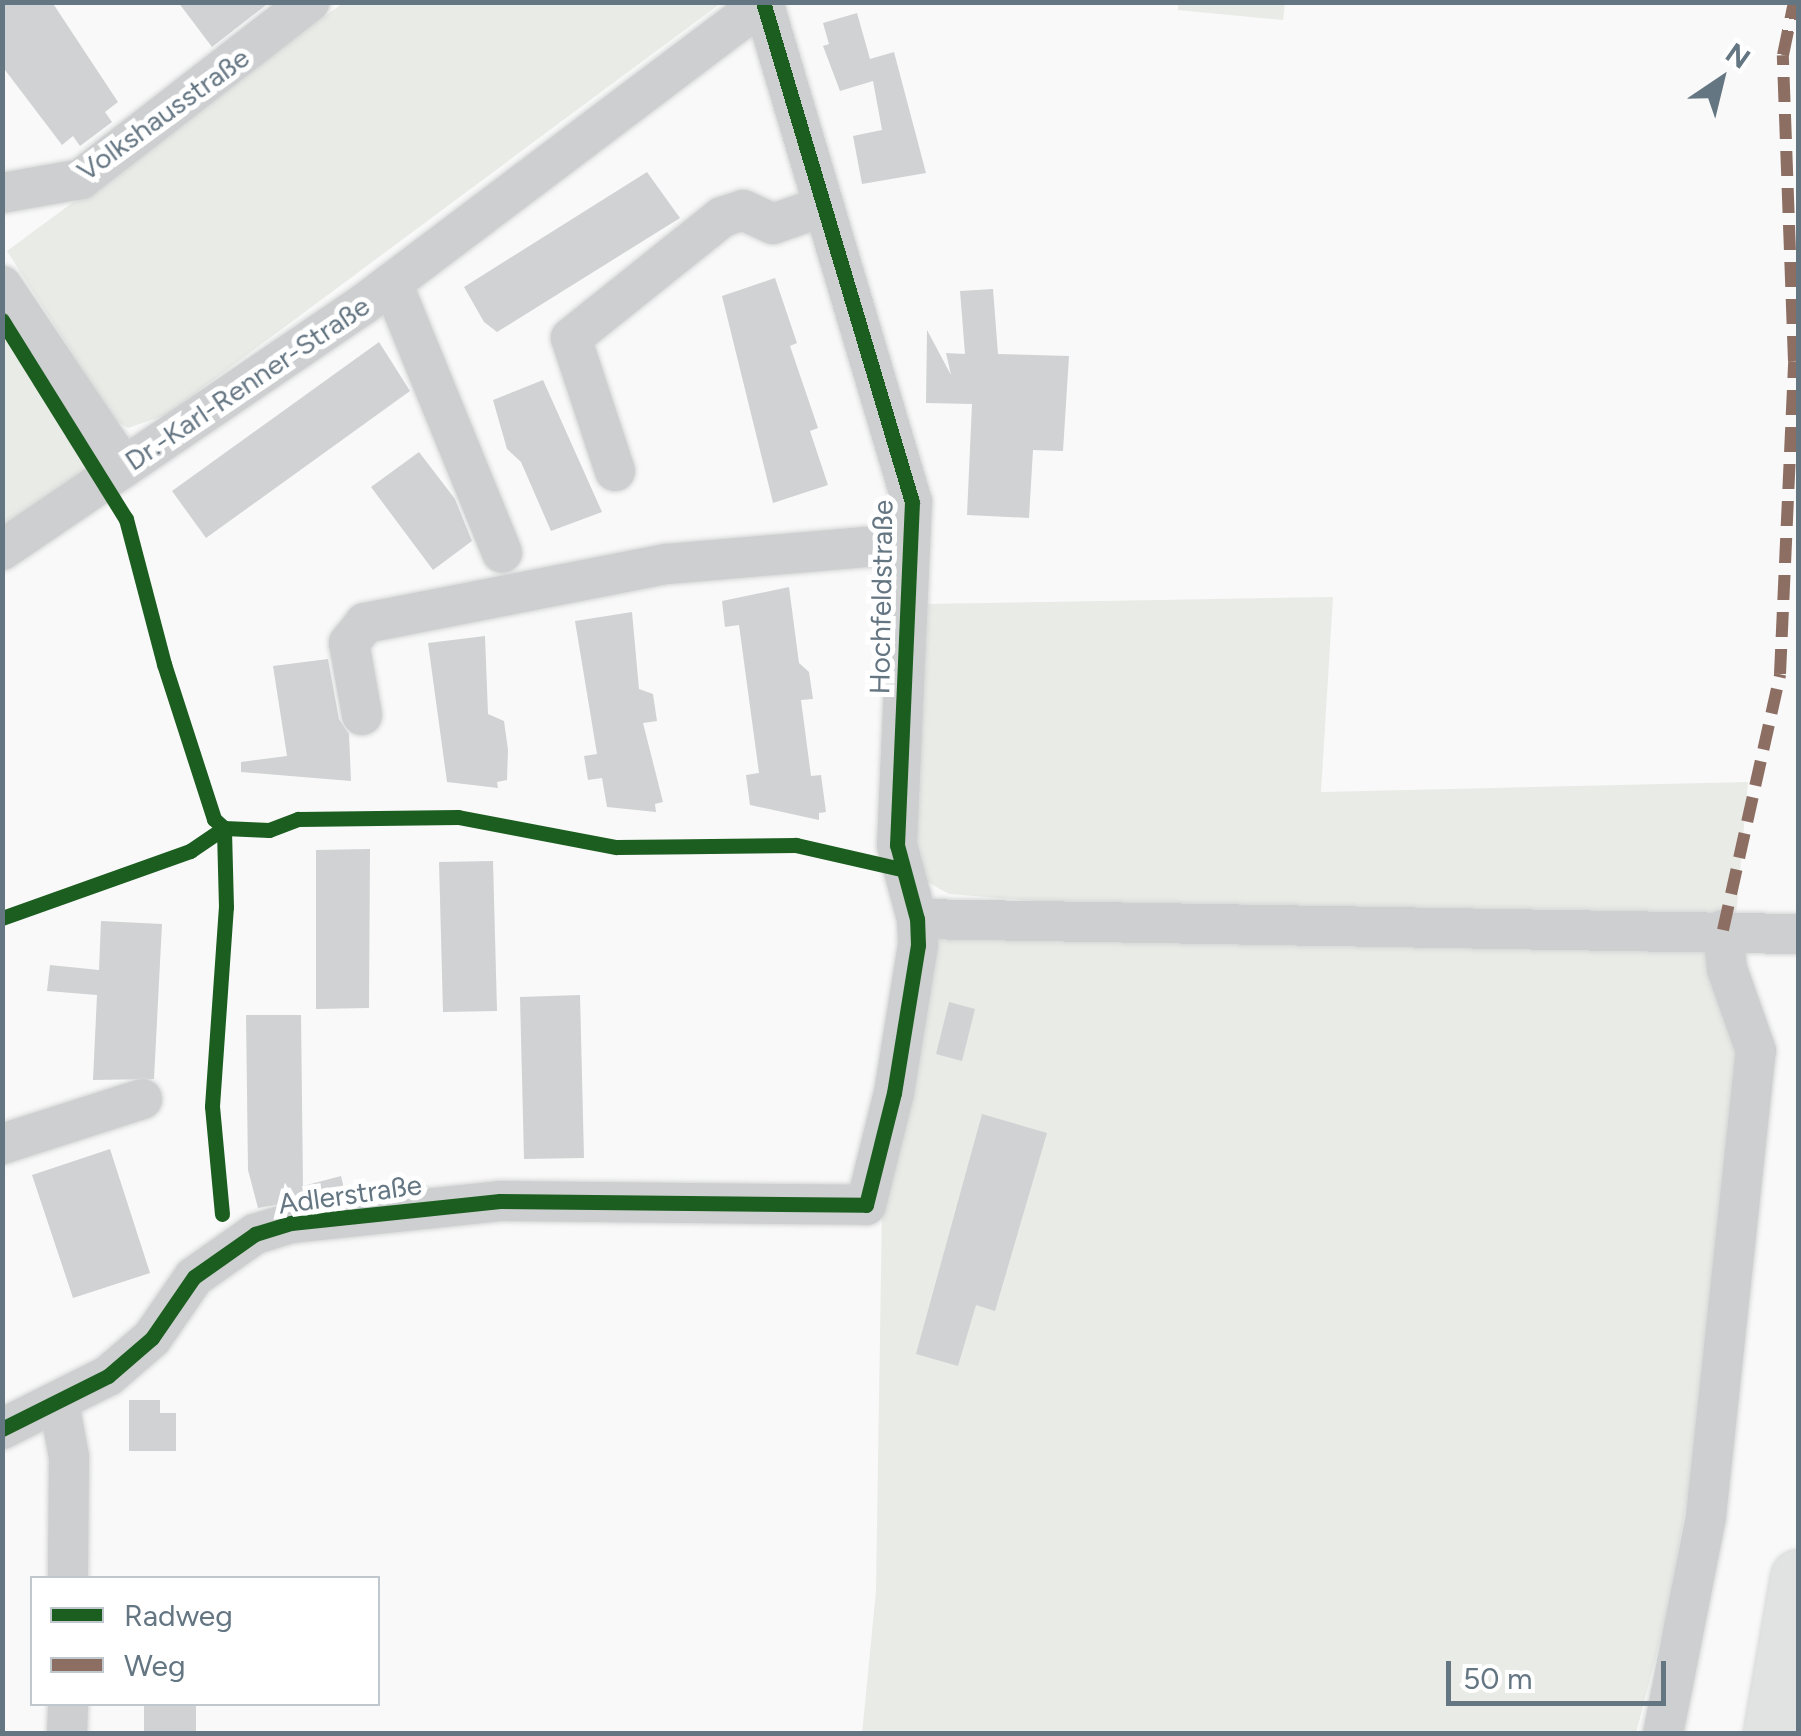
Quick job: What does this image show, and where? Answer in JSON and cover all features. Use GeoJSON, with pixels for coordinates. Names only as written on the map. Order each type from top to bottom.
{"type":"FeatureCollection","features":[{"type":"Feature","properties":{"kind":"highway"},"geometry":{"type":"LineString","coordinates":[[1771,1734],[1798,1577]]}},
{"type":"Feature","properties":{"kind":"street","name":"Volkshausstraße"},"geometry":{"type":"LineString","coordinates":[[2,193],[81,179],[309,2]]}},
{"type":"Feature","properties":{"kind":"street","name":"Hochfeldstraße"},"geometry":{"type":"LineString","coordinates":[[763,3],[912,502],[897,845],[918,919],[894,1093],[866,1205]]}},
{"type":"Feature","properties":{"kind":"street","name":"Dr.-Karl-Renner-Straße"},"geometry":{"type":"LineString","coordinates":[[2,550],[392,283],[763,3]]}},
{"type":"Feature","properties":{"kind":"street"},"geometry":{"type":"LineString","coordinates":[[614,470],[571,338],[722,217],[743,210],[773,224],[824,206]]}},
{"type":"Feature","properties":{"kind":"street","name":"Dr.-Karl-Renner-Straße"},"geometry":{"type":"LineString","coordinates":[[392,283],[502,552]]}},
{"type":"Feature","properties":{"kind":"street"},"geometry":{"type":"LineString","coordinates":[[2,286],[123,466]]}},
{"type":"Feature","properties":{"kind":"street"},"geometry":{"type":"LineString","coordinates":[[362,715],[349,643],[365,623],[667,564],[910,543]]}},
{"type":"Feature","properties":{"kind":"street"},"geometry":{"type":"LineString","coordinates":[[918,919],[1782,932]]}},
{"type":"Feature","properties":{"kind":"street"},"geometry":{"type":"LineString","coordinates":[[1663,1734],[1708,1498],[1756,1051],[1727,969],[1723,930]]}},
{"type":"Feature","properties":{"kind":"street"},"geometry":{"type":"LineString","coordinates":[[2,1144],[142,1100]]}},
{"type":"Feature","properties":{"kind":"street","name":"Adlerstraße"},"geometry":{"type":"LineString","coordinates":[[2,1429],[108,1376],[152,1338],[194,1277],[256,1234],[291,1224],[453,1205],[866,1205]]}},
{"type":"Feature","properties":{"kind":"street"},"geometry":{"type":"LineString","coordinates":[[58,1403],[69,1457],[68,1576]]}},
{"type":"Feature","properties":{"kind":"street"},"geometry":{"type":"LineString","coordinates":[[68,1706],[68,1734]]}},
{"type":"Feature","properties":{"kind":"shaded area"},"geometry":{"type":"Polygon","coordinates":[[[343,3],[721,3],[166,415],[128,428],[116,421],[7,251],[343,3]]]}},
{"type":"Feature","properties":{"kind":"shaded area"},"geometry":{"type":"Polygon","coordinates":[[[1178,3],[1285,3],[1283,20],[1178,10],[1178,3]]]}},
{"type":"Feature","properties":{"kind":"shaded area"},"geometry":{"type":"Polygon","coordinates":[[[2,333],[88,471],[3,525],[2,525],[2,333]]]}},
{"type":"Feature","properties":{"kind":"shaded area"},"geometry":{"type":"Polygon","coordinates":[[[1333,597],[1321,792],[1748,782],[1736,916],[1259,919],[949,894],[922,879],[912,852],[923,604],[1333,597]]]}},
{"type":"Feature","properties":{"kind":"shaded area"},"geometry":{"type":"Polygon","coordinates":[[[931,919],[1692,937],[1723,971],[1738,1034],[1709,1378],[1666,1618],[1636,1733],[862,1734],[876,1591],[882,1209],[931,919]]]}},
{"type":"Feature","properties":{"kind":"building"},"geometry":{"type":"Polygon","coordinates":[[[2,2],[52,2],[118,102],[105,112],[112,122],[80,146],[73,136],[62,145],[2,66],[2,2]]]}},
{"type":"Feature","properties":{"kind":"building"},"geometry":{"type":"Polygon","coordinates":[[[178,2],[270,2],[212,47],[178,2]]]}},
{"type":"Feature","properties":{"kind":"building"},"geometry":{"type":"Polygon","coordinates":[[[857,13],[870,59],[894,52],[926,173],[862,184],[853,136],[882,130],[873,81],[840,91],[823,46],[829,44],[823,23],[857,13]]]}},
{"type":"Feature","properties":{"kind":"building"},"geometry":{"type":"Polygon","coordinates":[[[647,172],[680,218],[497,332],[484,322],[464,287],[647,172]]]}},
{"type":"Feature","properties":{"kind":"building"},"geometry":{"type":"Polygon","coordinates":[[[775,278],[797,343],[790,346],[818,428],[810,431],[828,485],[773,503],[722,296],[775,278]]]}},
{"type":"Feature","properties":{"kind":"building"},"geometry":{"type":"Polygon","coordinates":[[[993,289],[998,354],[1069,356],[1063,451],[1033,450],[1029,518],[967,515],[972,404],[926,403],[927,330],[951,375],[946,353],[965,354],[960,291],[993,289]]]}},
{"type":"Feature","properties":{"kind":"building"},"geometry":{"type":"Polygon","coordinates":[[[379,342],[410,391],[206,538],[172,491],[379,342]]]}},
{"type":"Feature","properties":{"kind":"building"},"geometry":{"type":"Polygon","coordinates":[[[543,380],[602,512],[551,531],[521,462],[507,449],[493,400],[543,380]]]}},
{"type":"Feature","properties":{"kind":"building"},"geometry":{"type":"Polygon","coordinates":[[[419,452],[455,499],[472,541],[433,570],[371,487],[419,452]]]}},
{"type":"Feature","properties":{"kind":"building"},"geometry":{"type":"Polygon","coordinates":[[[789,587],[799,663],[809,672],[813,699],[801,700],[811,776],[821,775],[826,812],[819,813],[819,820],[750,805],[746,775],[759,773],[739,625],[725,627],[722,601],[789,587]]]}},
{"type":"Feature","properties":{"kind":"building"},"geometry":{"type":"Polygon","coordinates":[[[632,612],[639,689],[653,694],[657,721],[643,723],[663,802],[655,804],[656,812],[607,807],[602,778],[588,780],[584,756],[597,754],[575,621],[632,612]]]}},
{"type":"Feature","properties":{"kind":"building"},"geometry":{"type":"Polygon","coordinates":[[[485,636],[488,714],[504,721],[508,750],[507,780],[497,782],[498,788],[447,782],[428,643],[485,636]]]}},
{"type":"Feature","properties":{"kind":"building"},"geometry":{"type":"Polygon","coordinates":[[[328,659],[339,719],[349,734],[351,781],[241,772],[241,762],[287,756],[273,666],[328,659]]]}},
{"type":"Feature","properties":{"kind":"building"},"geometry":{"type":"Polygon","coordinates":[[[370,849],[369,1008],[316,1009],[316,850],[370,849]]]}},
{"type":"Feature","properties":{"kind":"building"},"geometry":{"type":"Polygon","coordinates":[[[493,861],[497,1011],[443,1012],[439,862],[493,861]]]}},
{"type":"Feature","properties":{"kind":"building"},"geometry":{"type":"Polygon","coordinates":[[[101,921],[162,924],[154,1079],[93,1080],[97,995],[47,991],[50,965],[99,970],[101,921]]]}},
{"type":"Feature","properties":{"kind":"building"},"geometry":{"type":"Polygon","coordinates":[[[580,995],[584,1158],[524,1159],[520,997],[580,995]]]}},
{"type":"Feature","properties":{"kind":"building"},"geometry":{"type":"Polygon","coordinates":[[[949,1002],[975,1009],[962,1061],[936,1054],[949,1002]]]}},
{"type":"Feature","properties":{"kind":"building"},"geometry":{"type":"Polygon","coordinates":[[[246,1015],[301,1015],[303,1186],[341,1176],[345,1193],[258,1208],[248,1170],[246,1015]]]}},
{"type":"Feature","properties":{"kind":"building"},"geometry":{"type":"Polygon","coordinates":[[[982,1114],[1047,1133],[995,1311],[976,1305],[958,1366],[916,1354],[982,1114]]]}},
{"type":"Feature","properties":{"kind":"building"},"geometry":{"type":"Polygon","coordinates":[[[110,1149],[150,1273],[73,1298],[32,1175],[110,1149]]]}},
{"type":"Feature","properties":{"kind":"building"},"geometry":{"type":"Polygon","coordinates":[[[129,1400],[160,1400],[160,1413],[176,1413],[176,1451],[129,1451],[129,1400]]]}},
{"type":"Feature","properties":{"kind":"building"},"geometry":{"type":"Polygon","coordinates":[[[144,1706],[196,1706],[196,1734],[144,1734],[144,1706]]]}},
{"type":"Feature","properties":{"kind":"marked path"},"geometry":{"type":"LineString","coordinates":[[1723,930],[1780,674],[1794,361],[1783,55],[1794,2]]}},
{"type":"Feature","properties":{"kind":"cycle path"},"geometry":{"type":"LineString","coordinates":[[2,1429],[108,1376],[152,1338],[194,1277],[255,1234],[291,1223],[500,1201],[866,1205],[894,1093],[918,945],[917,919],[897,845],[912,502],[763,2]]}},
{"type":"Feature","properties":{"kind":"cycle path"},"geometry":{"type":"LineString","coordinates":[[2,320],[126,519],[164,664],[214,819],[224,828],[269,830],[298,819],[458,817],[616,847],[796,845],[901,869]]}},
{"type":"Feature","properties":{"kind":"cycle path"},"geometry":{"type":"LineString","coordinates":[[2,918],[190,851],[224,828]]}},
{"type":"Feature","properties":{"kind":"cycle path"},"geometry":{"type":"LineString","coordinates":[[222,1214],[212,1106],[226,907],[224,828]]}}]}
